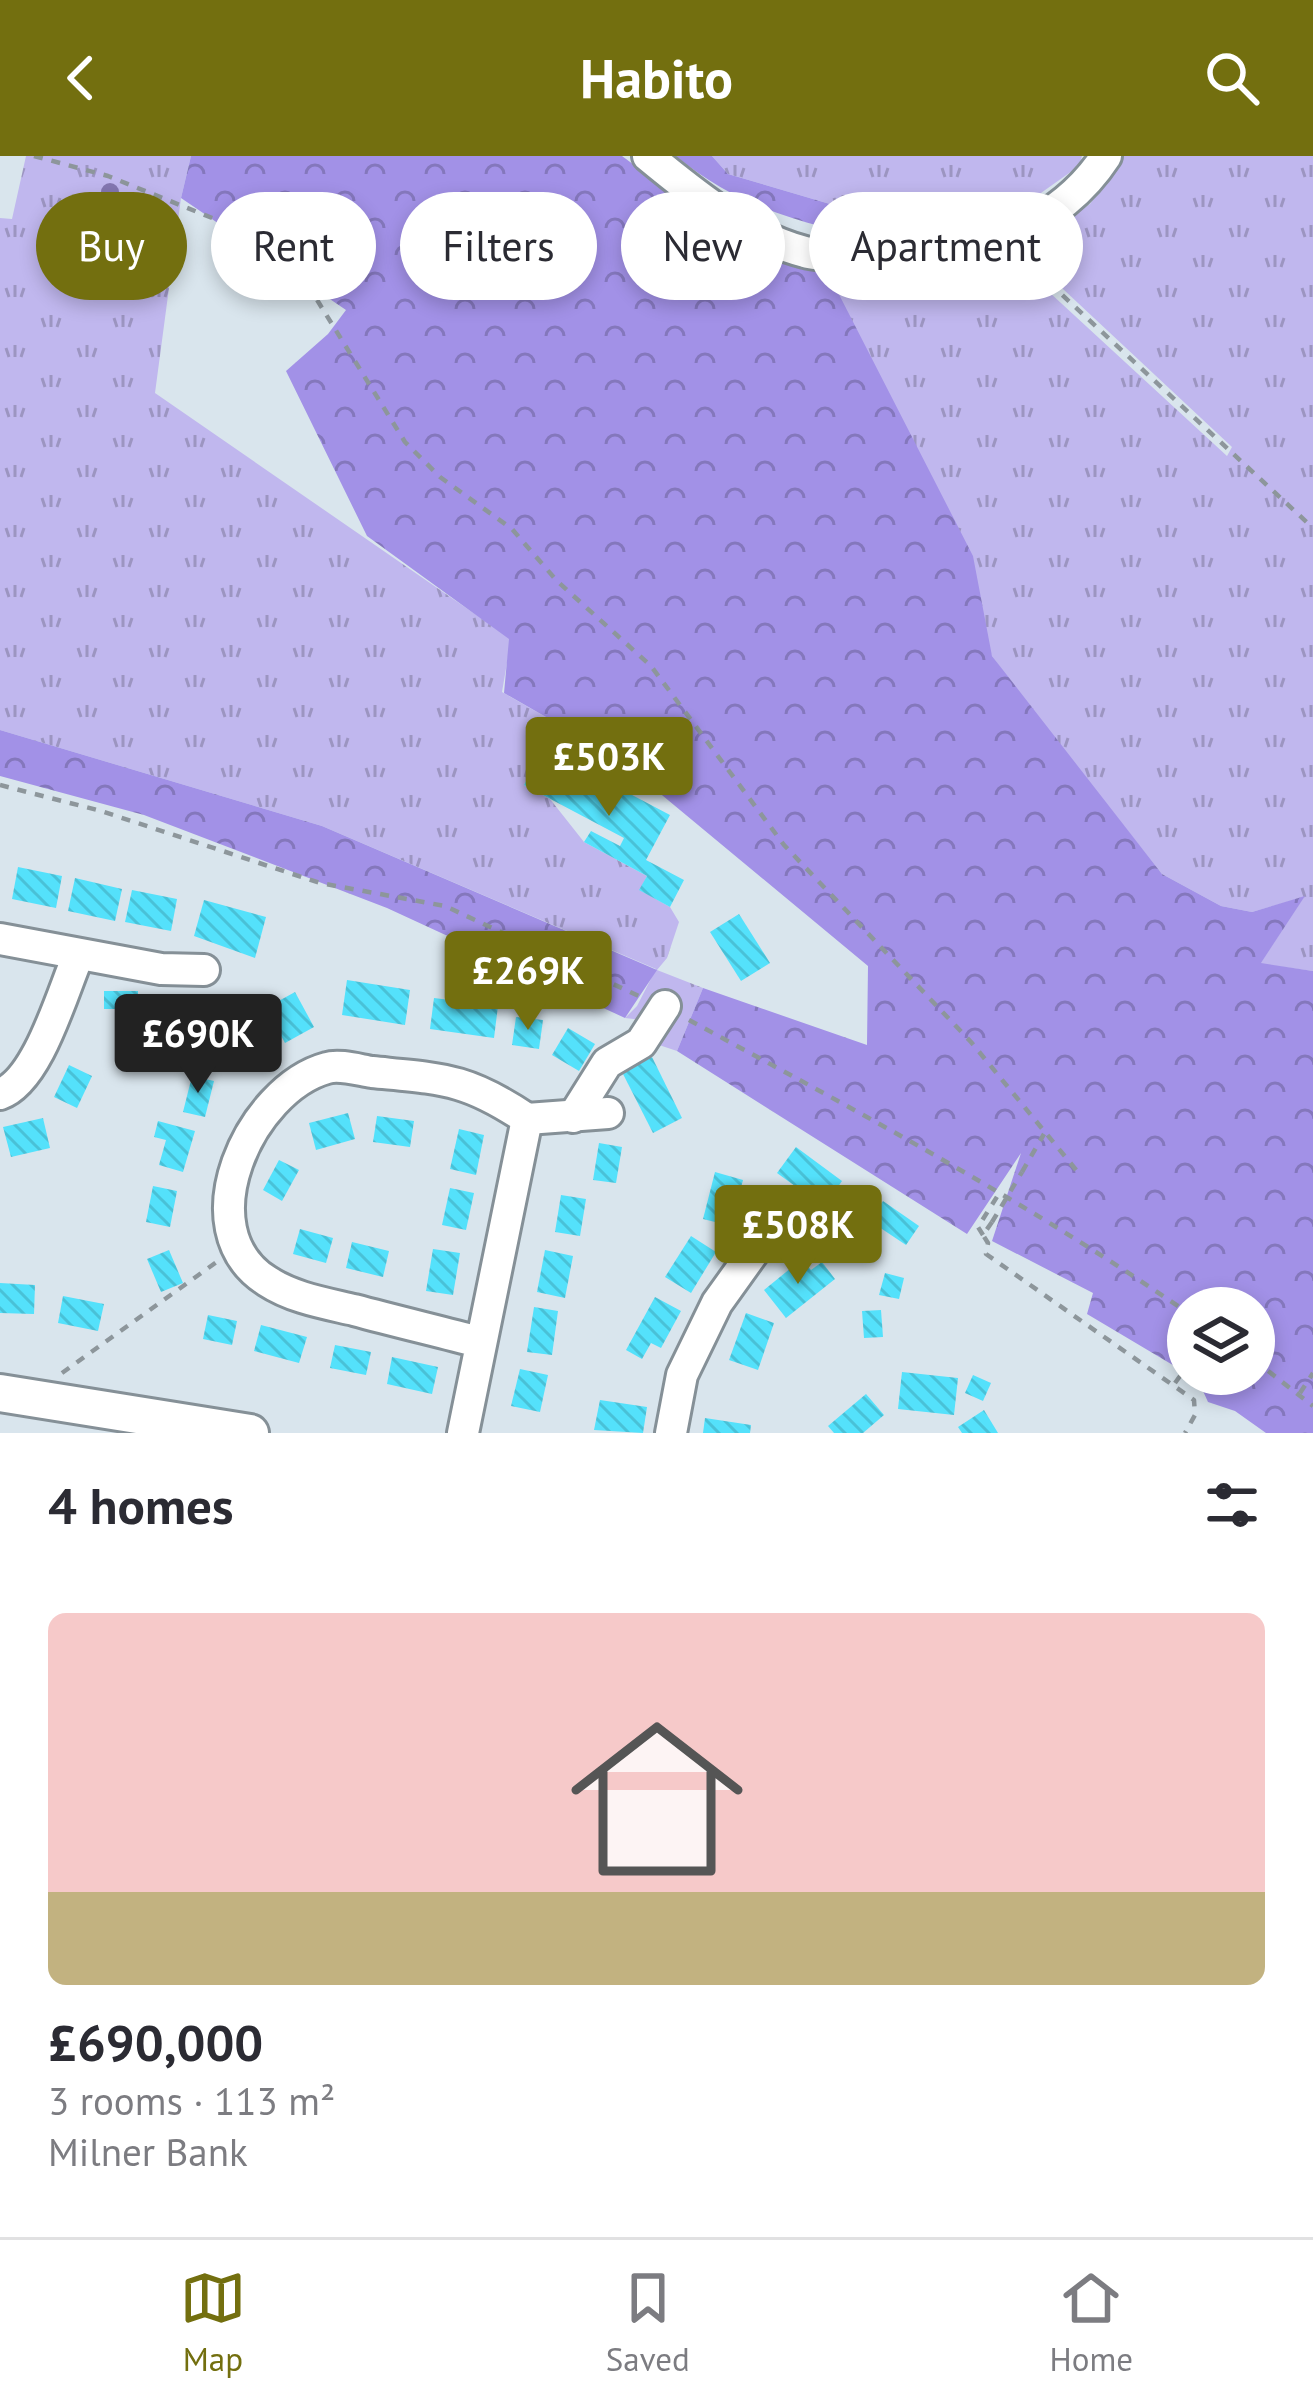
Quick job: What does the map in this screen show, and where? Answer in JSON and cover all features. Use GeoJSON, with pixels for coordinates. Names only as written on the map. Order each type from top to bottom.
{"type":"FeatureCollection","features":[{"type":"Feature","properties":{"kind":"main road"},"geometry":{"type":"LineString","coordinates":[[0,1393],[125,1423],[250,1433]]}},
{"type":"Feature","properties":{"kind":"street"},"geometry":{"type":"LineString","coordinates":[[648,156],[748,229],[809,253]]}},
{"type":"Feature","properties":{"kind":"street"},"geometry":{"type":"LineString","coordinates":[[1076,192],[1106,156]]}},
{"type":"Feature","properties":{"kind":"street"},"geometry":{"type":"LineString","coordinates":[[0,939],[161,969],[204,970]]}},
{"type":"Feature","properties":{"kind":"street"},"geometry":{"type":"LineString","coordinates":[[0,1094],[29,1072],[78,956]]}},
{"type":"Feature","properties":{"kind":"street"},"geometry":{"type":"LineString","coordinates":[[573,1117],[607,1064],[641,1043],[665,1006]]}},
{"type":"Feature","properties":{"kind":"street"},"geometry":{"type":"LineString","coordinates":[[478,1342],[292,1294],[262,1279],[238,1247],[227,1197],[232,1168],[244,1144],[298,1083],[329,1067],[458,1081],[490,1094],[527,1119],[608,1113]]}},
{"type":"Feature","properties":{"kind":"street"},"geometry":{"type":"LineString","coordinates":[[463,1433],[527,1119]]}},
{"type":"Feature","properties":{"kind":"street"},"geometry":{"type":"LineString","coordinates":[[671,1433],[682,1375],[717,1303],[765,1236]]}},
{"type":"Feature","properties":{"kind":"path"},"geometry":{"type":"LineString","coordinates":[[34,156],[108,176],[232,226],[276,256],[314,295],[405,442],[440,477],[512,529],[557,581],[651,666],[784,844],[970,1042],[1077,1171]]}},
{"type":"Feature","properties":{"kind":"path"},"geometry":{"type":"LineString","coordinates":[[1068,300],[1313,528]]}},
{"type":"Feature","properties":{"kind":"path"},"geometry":{"type":"LineString","coordinates":[[0,785],[101,811],[320,883],[445,906],[665,1006],[1000,1192],[1167,1299]]}},
{"type":"Feature","properties":{"kind":"path"},"geometry":{"type":"LineString","coordinates":[[983,1235],[1045,1134]]}},
{"type":"Feature","properties":{"kind":"path"},"geometry":{"type":"LineString","coordinates":[[1000,1192],[978,1227],[988,1243],[986,1254],[1167,1378]]}},
{"type":"Feature","properties":{"kind":"path"},"geometry":{"type":"LineString","coordinates":[[60,1375],[238,1247]]}},
{"type":"Feature","properties":{"kind":"path"},"geometry":{"type":"LineString","coordinates":[[1299,1394],[1313,1373]]}},
{"type":"Feature","properties":{"kind":"path"},"geometry":{"type":"LineString","coordinates":[[1275,1376],[1313,1406]]}},
{"type":"Feature","properties":{"kind":"path"},"geometry":{"type":"LineString","coordinates":[[1186,1433],[1195,1414],[1188,1395]]}},
{"type":"Feature","properties":{"kind":"green space"},"geometry":{"type":"Polygon","coordinates":[[[26,156],[191,156],[182,192],[36,192],[36,300],[167,300],[155,393],[511,639],[502,692],[546,717],[543,748],[524,785],[550,799],[584,842],[647,876],[640,890],[670,907],[679,922],[667,958],[657,970],[703,988],[677,1051],[653,1043],[642,1020],[625,1018],[637,1006],[656,969],[322,826],[0,730],[0,218],[12,219],[26,156]]]}},
{"type":"Feature","properties":{"kind":"green space"},"geometry":{"type":"Polygon","coordinates":[[[191,156],[622,156],[670,192],[621,192],[621,300],[785,300],[785,257],[809,265],[809,300],[842,300],[973,556],[992,656],[1162,874],[1221,906],[1252,912],[1305,896],[1261,963],[1313,971],[1313,1433],[1266,1433],[1235,1411],[1208,1402],[1205,1395],[1275,1395],[1275,1287],[1167,1287],[1167,1362],[1087,1314],[1093,1293],[992,1241],[1021,1153],[967,1234],[677,1051],[703,988],[867,1045],[868,966],[639,776],[581,755],[546,717],[504,693],[509,639],[367,536],[286,371],[328,334],[346,310],[331,300],[376,300],[376,192],[211,192],[211,218],[187,202],[187,192],[182,192],[191,156]]]}},
{"type":"Feature","properties":{"kind":"green space"},"geometry":{"type":"Polygon","coordinates":[[[676,156],[712,156],[728,174],[809,198],[809,224],[785,215],[785,192],[729,192],[676,156]]]}},
{"type":"Feature","properties":{"kind":"green space"},"geometry":{"type":"Polygon","coordinates":[[[712,156],[1082,156],[1079,166],[1042,192],[809,192],[809,198],[728,174],[712,156]]]}},
{"type":"Feature","properties":{"kind":"green space"},"geometry":{"type":"Polygon","coordinates":[[[1121,156],[1313,156],[1313,971],[1260,964],[1304,897],[1252,912],[1221,906],[1162,874],[992,656],[839,300],[1058,300],[1227,456],[1232,447],[1075,300],[1083,300],[1083,209],[1121,156]]]}},
{"type":"Feature","properties":{"kind":"green space"},"geometry":{"type":"Polygon","coordinates":[[[0,730],[322,826],[657,970],[625,1018],[387,908],[144,815],[0,776],[0,730]]]}},
{"type":"Feature","properties":{"kind":"building"},"geometry":{"type":"Polygon","coordinates":[[[543,748],[670,815],[646,860],[684,880],[670,907],[639,890],[647,876],[584,842],[591,831],[620,846],[624,838],[524,785],[543,748]]]}},
{"type":"Feature","properties":{"kind":"building"},"geometry":{"type":"Polygon","coordinates":[[[18,867],[62,876],[56,908],[12,899],[18,867]]]}},
{"type":"Feature","properties":{"kind":"building"},"geometry":{"type":"Polygon","coordinates":[[[75,878],[122,889],[115,921],[68,911],[75,878]]]}},
{"type":"Feature","properties":{"kind":"building"},"geometry":{"type":"Polygon","coordinates":[[[132,890],[177,899],[171,931],[125,922],[132,890]]]}},
{"type":"Feature","properties":{"kind":"building"},"geometry":{"type":"Polygon","coordinates":[[[204,900],[266,917],[255,958],[194,936],[204,900]]]}},
{"type":"Feature","properties":{"kind":"building"},"geometry":{"type":"Polygon","coordinates":[[[739,914],[770,963],[741,981],[710,932],[739,914]]]}},
{"type":"Feature","properties":{"kind":"building"},"geometry":{"type":"Polygon","coordinates":[[[347,980],[410,990],[405,1025],[342,1015],[347,980]]]}},
{"type":"Feature","properties":{"kind":"building"},"geometry":{"type":"Polygon","coordinates":[[[104,991],[138,991],[138,1009],[104,1009],[104,991]]]}},
{"type":"Feature","properties":{"kind":"building"},"geometry":{"type":"Polygon","coordinates":[[[295,992],[314,1027],[285,1043],[266,1008],[295,992]]]}},
{"type":"Feature","properties":{"kind":"building"},"geometry":{"type":"Polygon","coordinates":[[[434,998],[498,1006],[494,1038],[430,1029],[434,998]]]}},
{"type":"Feature","properties":{"kind":"building"},"geometry":{"type":"Polygon","coordinates":[[[516,1017],[543,1020],[539,1049],[512,1045],[516,1017]]]}},
{"type":"Feature","properties":{"kind":"building"},"geometry":{"type":"Polygon","coordinates":[[[254,1026],[265,1045],[232,1071],[218,1047],[254,1026]]]}},
{"type":"Feature","properties":{"kind":"building"},"geometry":{"type":"Polygon","coordinates":[[[568,1028],[595,1044],[579,1071],[552,1055],[568,1028]]]}},
{"type":"Feature","properties":{"kind":"building"},"geometry":{"type":"Polygon","coordinates":[[[652,1057],[682,1118],[653,1133],[622,1072],[652,1057]]]}},
{"type":"Feature","properties":{"kind":"building"},"geometry":{"type":"Polygon","coordinates":[[[69,1065],[92,1076],[77,1108],[54,1097],[69,1065]]]}},
{"type":"Feature","properties":{"kind":"building"},"geometry":{"type":"Polygon","coordinates":[[[192,1076],[214,1081],[205,1117],[183,1112],[192,1076]]]}},
{"type":"Feature","properties":{"kind":"building"},"geometry":{"type":"Polygon","coordinates":[[[348,1113],[355,1139],[316,1150],[309,1123],[348,1113]]]}},
{"type":"Feature","properties":{"kind":"building"},"geometry":{"type":"Polygon","coordinates":[[[377,1116],[414,1121],[410,1147],[373,1142],[377,1116]]]}},
{"type":"Feature","properties":{"kind":"building"},"geometry":{"type":"Polygon","coordinates":[[[43,1118],[50,1148],[11,1157],[3,1127],[43,1118]]]}},
{"type":"Feature","properties":{"kind":"building"},"geometry":{"type":"Polygon","coordinates":[[[158,1121],[195,1131],[183,1172],[159,1165],[166,1140],[154,1137],[158,1121]]]}},
{"type":"Feature","properties":{"kind":"building"},"geometry":{"type":"Polygon","coordinates":[[[459,1129],[484,1135],[476,1175],[450,1169],[459,1129]]]}},
{"type":"Feature","properties":{"kind":"building"},"geometry":{"type":"Polygon","coordinates":[[[599,1143],[622,1147],[616,1183],[593,1180],[599,1143]]]}},
{"type":"Feature","properties":{"kind":"building"},"geometry":{"type":"Polygon","coordinates":[[[796,1147],[842,1181],[824,1207],[777,1173],[796,1147]]]}},
{"type":"Feature","properties":{"kind":"building"},"geometry":{"type":"Polygon","coordinates":[[[279,1160],[299,1170],[282,1201],[263,1190],[279,1160]]]}},
{"type":"Feature","properties":{"kind":"building"},"geometry":{"type":"Polygon","coordinates":[[[715,1172],[743,1180],[731,1226],[703,1219],[715,1172]]]}},
{"type":"Feature","properties":{"kind":"building"},"geometry":{"type":"Polygon","coordinates":[[[153,1186],[177,1191],[170,1227],[146,1222],[153,1186]]]}},
{"type":"Feature","properties":{"kind":"building"},"geometry":{"type":"Polygon","coordinates":[[[450,1188],[474,1193],[466,1230],[442,1225],[450,1188]]]}},
{"type":"Feature","properties":{"kind":"building"},"geometry":{"type":"Polygon","coordinates":[[[561,1195],[586,1199],[580,1236],[555,1232],[561,1195]]]}},
{"type":"Feature","properties":{"kind":"building"},"geometry":{"type":"Polygon","coordinates":[[[883,1201],[919,1226],[906,1245],[870,1221],[883,1201]]]}},
{"type":"Feature","properties":{"kind":"building"},"geometry":{"type":"Polygon","coordinates":[[[300,1229],[333,1238],[326,1263],[293,1254],[300,1229]]]}},
{"type":"Feature","properties":{"kind":"building"},"geometry":{"type":"Polygon","coordinates":[[[691,1236],[716,1252],[691,1293],[665,1277],[691,1236]]]}},
{"type":"Feature","properties":{"kind":"building"},"geometry":{"type":"Polygon","coordinates":[[[352,1242],[389,1251],[383,1277],[346,1268],[352,1242]]]}},
{"type":"Feature","properties":{"kind":"building"},"geometry":{"type":"Polygon","coordinates":[[[433,1249],[460,1253],[453,1295],[426,1291],[433,1249]]]}},
{"type":"Feature","properties":{"kind":"building"},"geometry":{"type":"Polygon","coordinates":[[[169,1250],[183,1283],[161,1292],[147,1259],[169,1250]]]}},
{"type":"Feature","properties":{"kind":"building"},"geometry":{"type":"Polygon","coordinates":[[[545,1250],[573,1256],[565,1298],[537,1292],[545,1250]]]}},
{"type":"Feature","properties":{"kind":"building"},"geometry":{"type":"Polygon","coordinates":[[[802,1259],[811,1270],[822,1262],[835,1279],[786,1318],[764,1290],[802,1259]]]}},
{"type":"Feature","properties":{"kind":"building"},"geometry":{"type":"Polygon","coordinates":[[[885,1273],[904,1278],[899,1299],[879,1295],[885,1273]]]}},
{"type":"Feature","properties":{"kind":"building"},"geometry":{"type":"Polygon","coordinates":[[[0,1283],[35,1285],[34,1314],[0,1313],[0,1283]]]}},
{"type":"Feature","properties":{"kind":"building"},"geometry":{"type":"Polygon","coordinates":[[[63,1296],[104,1304],[98,1331],[58,1323],[63,1296]]]}},
{"type":"Feature","properties":{"kind":"building"},"geometry":{"type":"Polygon","coordinates":[[[655,1297],[681,1311],[661,1348],[651,1343],[642,1359],[626,1350],[655,1297]]]}},
{"type":"Feature","properties":{"kind":"building"},"geometry":{"type":"Polygon","coordinates":[[[534,1307],[558,1311],[552,1355],[527,1352],[534,1307]]]}},
{"type":"Feature","properties":{"kind":"building"},"geometry":{"type":"Polygon","coordinates":[[[881,1310],[883,1337],[864,1338],[862,1311],[881,1310]]]}},
{"type":"Feature","properties":{"kind":"building"},"geometry":{"type":"Polygon","coordinates":[[[746,1313],[774,1323],[758,1370],[729,1360],[746,1313]]]}},
{"type":"Feature","properties":{"kind":"building"},"geometry":{"type":"Polygon","coordinates":[[[208,1315],[237,1321],[232,1345],[203,1339],[208,1315]]]}},
{"type":"Feature","properties":{"kind":"building"},"geometry":{"type":"Polygon","coordinates":[[[261,1325],[307,1337],[299,1363],[254,1351],[261,1325]]]}},
{"type":"Feature","properties":{"kind":"building"},"geometry":{"type":"Polygon","coordinates":[[[335,1345],[371,1352],[366,1375],[330,1368],[335,1345]]]}},
{"type":"Feature","properties":{"kind":"building"},"geometry":{"type":"Polygon","coordinates":[[[392,1357],[438,1367],[432,1394],[387,1384],[392,1357]]]}},
{"type":"Feature","properties":{"kind":"building"},"geometry":{"type":"Polygon","coordinates":[[[520,1369],[548,1375],[540,1412],[511,1406],[520,1369]]]}},
{"type":"Feature","properties":{"kind":"building"},"geometry":{"type":"Polygon","coordinates":[[[902,1372],[958,1378],[954,1415],[898,1409],[902,1372]]]}},
{"type":"Feature","properties":{"kind":"building"},"geometry":{"type":"Polygon","coordinates":[[[973,1375],[991,1383],[983,1401],[965,1393],[973,1375]]]}},
{"type":"Feature","properties":{"kind":"building"},"geometry":{"type":"Polygon","coordinates":[[[866,1394],[884,1415],[863,1433],[834,1433],[828,1426],[866,1394]]]}},
{"type":"Feature","properties":{"kind":"building"},"geometry":{"type":"Polygon","coordinates":[[[600,1400],[647,1407],[643,1433],[594,1430],[600,1400]]]}},
{"type":"Feature","properties":{"kind":"building"},"geometry":{"type":"Polygon","coordinates":[[[984,1410],[998,1433],[962,1433],[958,1427],[984,1410]]]}},
{"type":"Feature","properties":{"kind":"building"},"geometry":{"type":"Polygon","coordinates":[[[705,1418],[751,1425],[750,1433],[703,1433],[705,1418]]]}}]}
